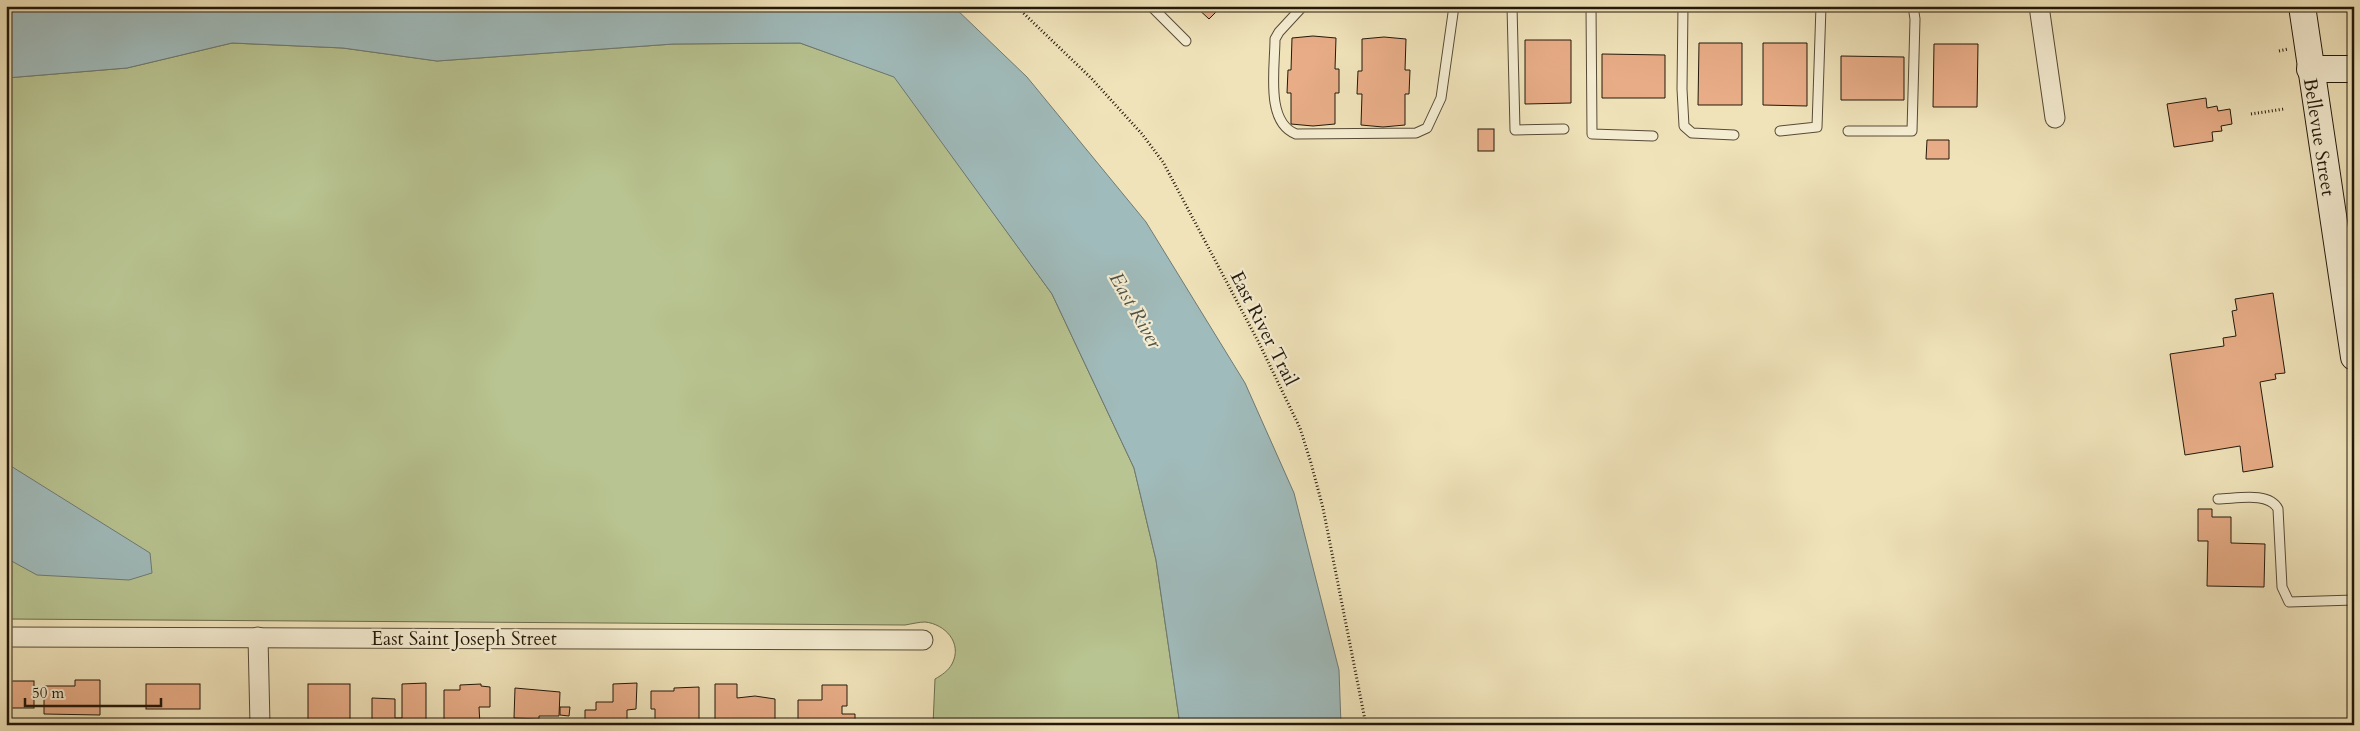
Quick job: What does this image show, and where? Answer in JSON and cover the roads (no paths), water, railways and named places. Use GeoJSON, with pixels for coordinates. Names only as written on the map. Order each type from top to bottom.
{"type":"FeatureCollection","features":[{"type":"Feature","properties":{"kind":"street"},"geometry":{"type":"LineString","coordinates":[[2039,6],[2055,118]]}},
{"type":"Feature","properties":{"kind":"street","name":"Bellevue Street"},"geometry":{"type":"LineString","coordinates":[[2302,6],[2354,357]]}},
{"type":"Feature","properties":{"kind":"street"},"geometry":{"type":"LineString","coordinates":[[2310,69],[2354,69]]}},
{"type":"Feature","properties":{"kind":"street","name":"East Saint Joseph Street"},"geometry":{"type":"LineString","coordinates":[[6,637],[923,640]]}},
{"type":"Feature","properties":{"kind":"street"},"geometry":{"type":"LineString","coordinates":[[258,637],[260,725]]}},
{"type":"Feature","properties":{"kind":"lane"},"geometry":{"type":"LineString","coordinates":[[1151,6],[1186,41]]}},
{"type":"Feature","properties":{"kind":"lane"},"geometry":{"type":"LineString","coordinates":[[1303,6],[1275,39],[1275,109],[1281,125],[1288,131],[1296,134],[1408,134],[1427,128],[1442,98],[1454,6]]}},
{"type":"Feature","properties":{"kind":"lane"},"geometry":{"type":"LineString","coordinates":[[1512,6],[1515,130],[1564,129]]}},
{"type":"Feature","properties":{"kind":"lane"},"geometry":{"type":"LineString","coordinates":[[1590,6],[1592,134],[1653,136]]}},
{"type":"Feature","properties":{"kind":"lane"},"geometry":{"type":"LineString","coordinates":[[1683,6],[1684,126],[1692,133],[1734,135]]}},
{"type":"Feature","properties":{"kind":"lane"},"geometry":{"type":"LineString","coordinates":[[1780,131],[1818,127],[1821,6]]}},
{"type":"Feature","properties":{"kind":"lane"},"geometry":{"type":"LineString","coordinates":[[1848,131],[1912,131],[1915,19],[1913,6]]}},
{"type":"Feature","properties":{"kind":"lane"},"geometry":{"type":"LineString","coordinates":[[2218,499],[2268,498],[2275,504],[2278,509],[2282,587],[2289,602],[2354,600]]}},
{"type":"Feature","properties":{"kind":"water","name":"East River"},"geometry":{"type":"Polygon","coordinates":[[[6,6],[953,6],[1027,77],[1146,222],[1245,383],[1294,493],[1339,670],[1341,725],[1180,725],[1156,560],[1134,468],[1052,294],[894,77],[800,43],[673,44],[437,61],[343,48],[232,43],[127,68],[6,78],[6,6]]]}},
{"type":"Feature","properties":{"kind":"water"},"geometry":{"type":"Polygon","coordinates":[[[6,463],[150,553],[152,573],[129,580],[37,575],[6,558],[6,463]]]}}]}
